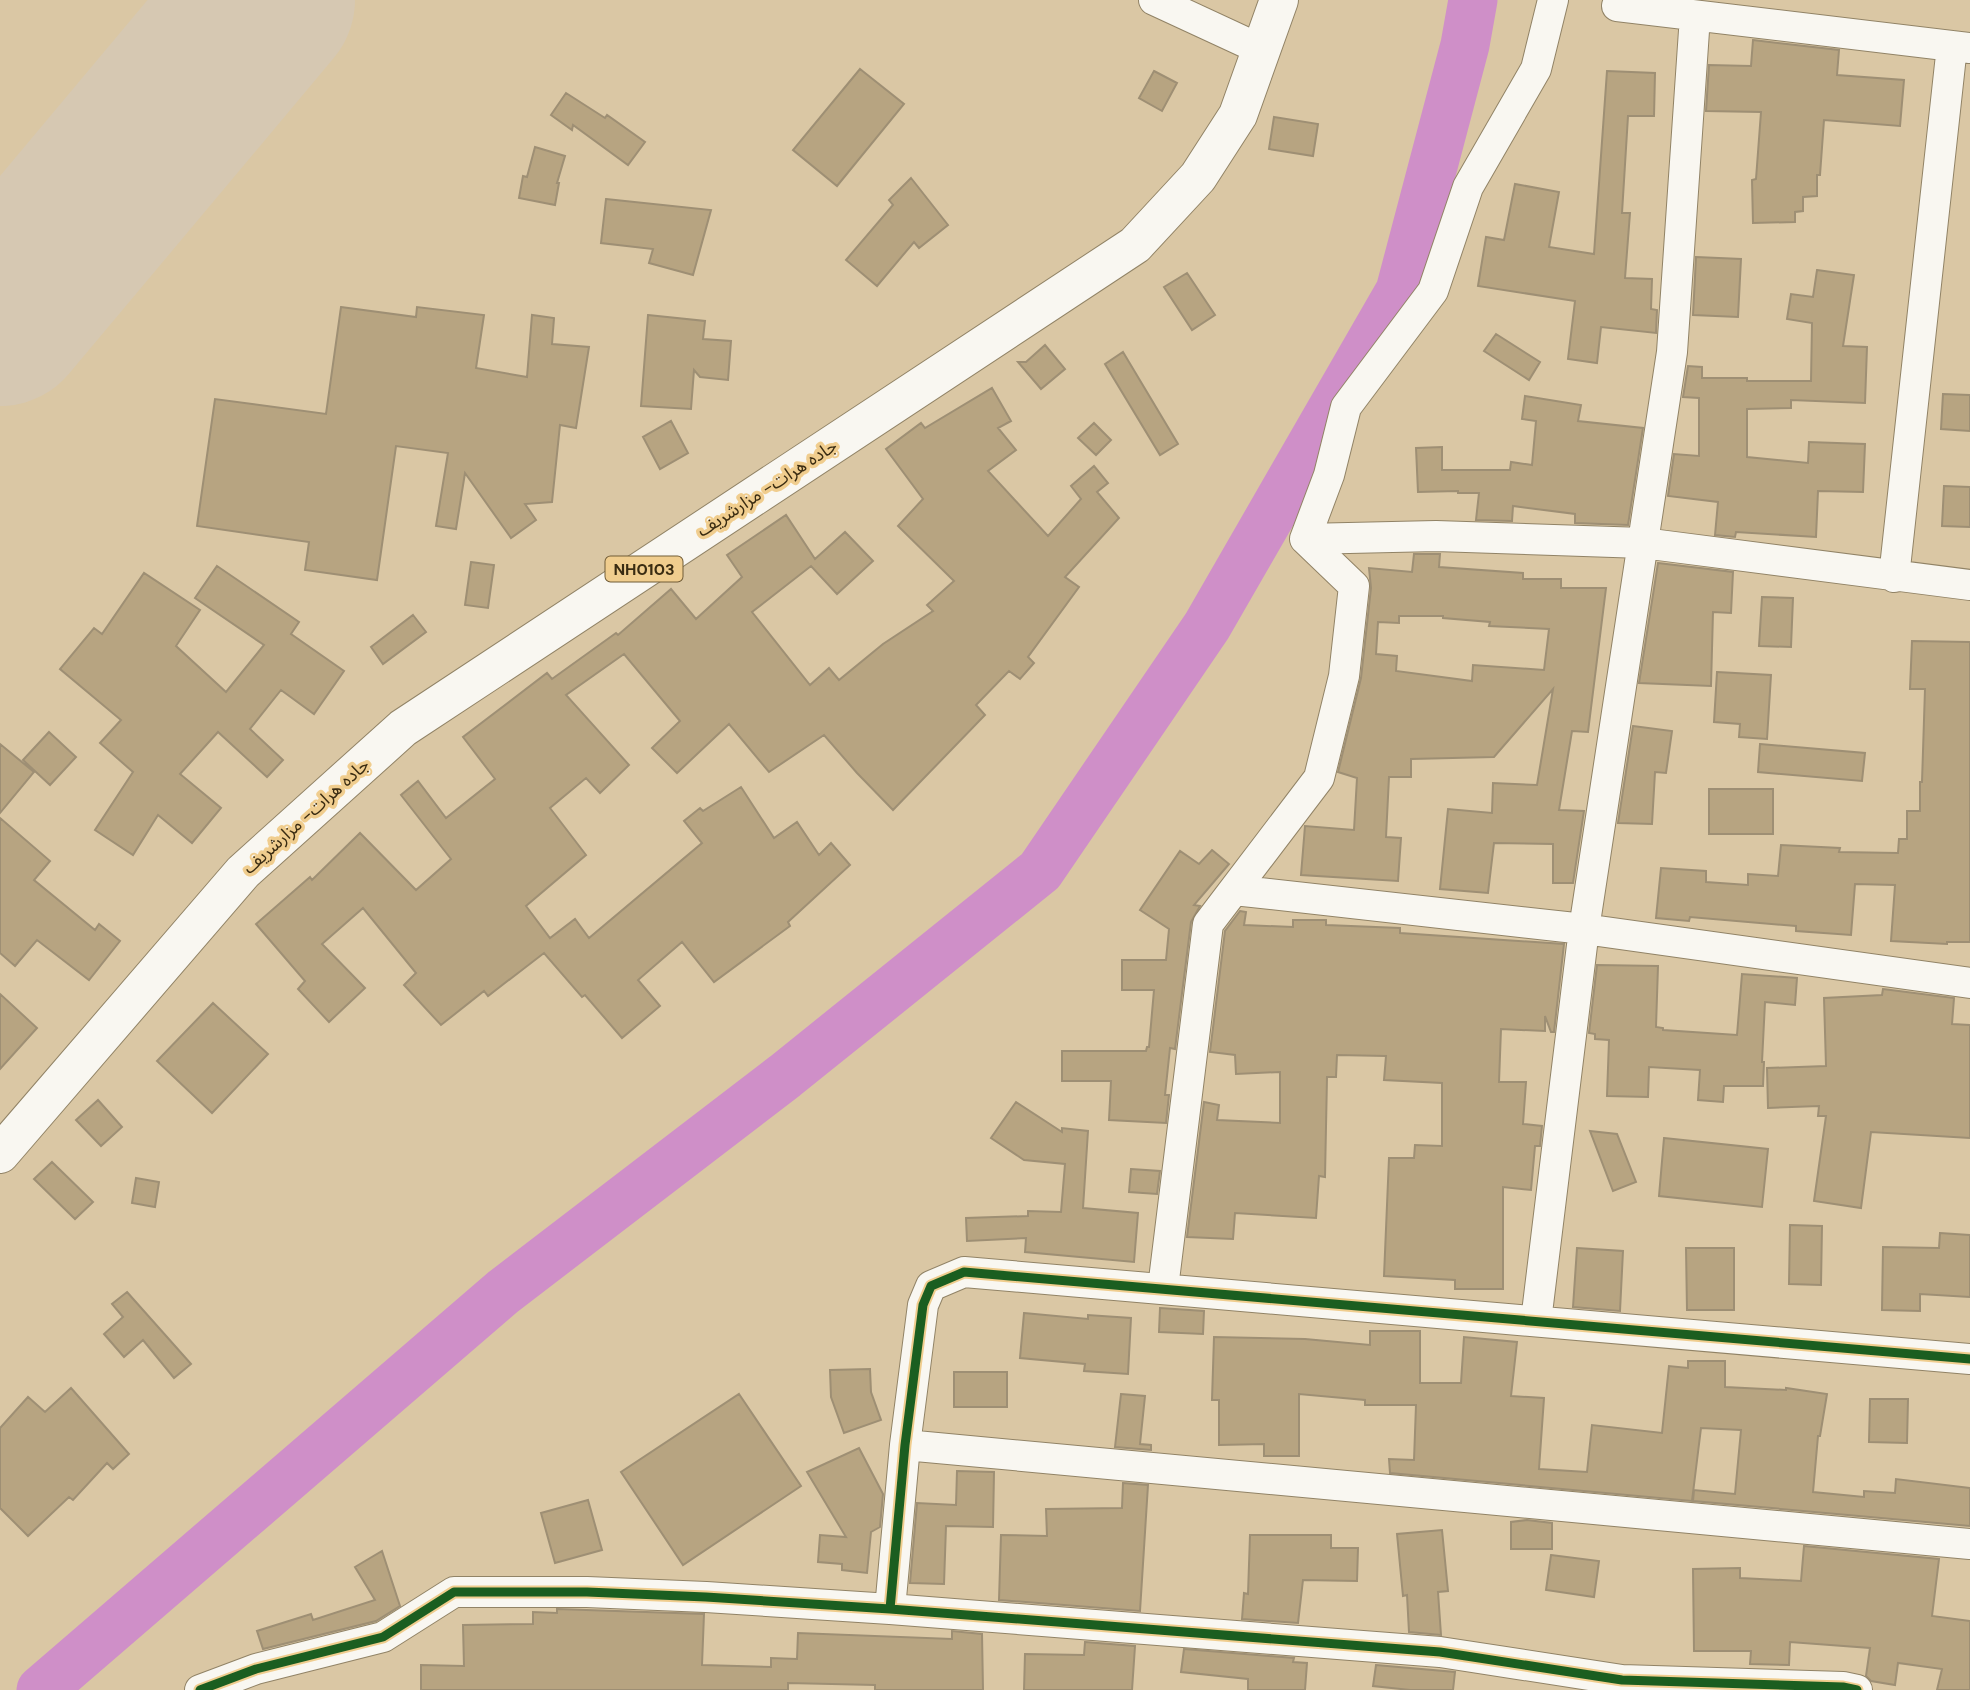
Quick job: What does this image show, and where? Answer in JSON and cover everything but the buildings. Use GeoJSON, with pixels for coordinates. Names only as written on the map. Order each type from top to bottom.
{"type":"FeatureCollection","features":[{"type":"Feature","properties":{"kind":"highway","name":"جاده هرات- مزارشریف"},"geometry":{"type":"LineString","coordinates":[[0,1154],[243,872],[403,728],[1136,245],[1198,177],[1238,115],[1279,0]]}},
{"type":"Feature","properties":{"kind":"street"},"geometry":{"type":"LineString","coordinates":[[1154,0],[1262,50]]}},
{"type":"Feature","properties":{"kind":"street"},"geometry":{"type":"LineString","coordinates":[[1305,539],[1329,475],[1346,407],[1433,291],[1468,187],[1536,69],[1553,0]]}},
{"type":"Feature","properties":{"kind":"street"},"geometry":{"type":"LineString","coordinates":[[1617,6],[1961,47],[1894,576]]}},
{"type":"Feature","properties":{"kind":"street"},"geometry":{"type":"LineString","coordinates":[[1536,1321],[1584,929],[1672,352],[1695,16]]}},
{"type":"Feature","properties":{"kind":"street"},"geometry":{"type":"LineString","coordinates":[[1305,539],[1436,536],[1643,543],[1970,585]]}},
{"type":"Feature","properties":{"kind":"street"},"geometry":{"type":"LineString","coordinates":[[1163,1288],[1209,924],[1319,778],[1344,676],[1354,586],[1305,539]]}},
{"type":"Feature","properties":{"kind":"street"},"geometry":{"type":"LineString","coordinates":[[1234,890],[1584,929],[1970,983]]}},
{"type":"Feature","properties":{"kind":"street"},"geometry":{"type":"LineString","coordinates":[[890,1609],[905,1445],[923,1306],[930,1286],[964,1272],[1970,1359]]}},
{"type":"Feature","properties":{"kind":"street"},"geometry":{"type":"LineString","coordinates":[[905,1445],[1970,1544]]}},
{"type":"Feature","properties":{"kind":"street"},"geometry":{"type":"LineString","coordinates":[[200,1690],[256,1670],[383,1637],[454,1592],[587,1592],[890,1609],[1440,1652],[1622,1680],[1843,1687],[1857,1690]]}},
{"type":"Feature","properties":{"kind":"waterway"},"geometry":{"type":"LineString","coordinates":[[41,1690],[503,1292],[785,1076],[1040,871],[1207,626],[1400,291],[1465,45],[1473,0]]}},
{"type":"Feature","properties":{"kind":"runway"},"geometry":{"type":"LineString","coordinates":[[0,316],[265,0]]}},
{"type":"Feature","properties":{"kind":"cycle path"},"geometry":{"type":"LineString","coordinates":[[890,1609],[905,1445],[923,1305],[931,1286],[964,1272],[1970,1359]]}},
{"type":"Feature","properties":{"kind":"cycle path"},"geometry":{"type":"LineString","coordinates":[[200,1690],[256,1669],[383,1637],[454,1592],[587,1592],[890,1609],[1440,1652],[1622,1680],[1843,1687],[1857,1690]]}}]}
